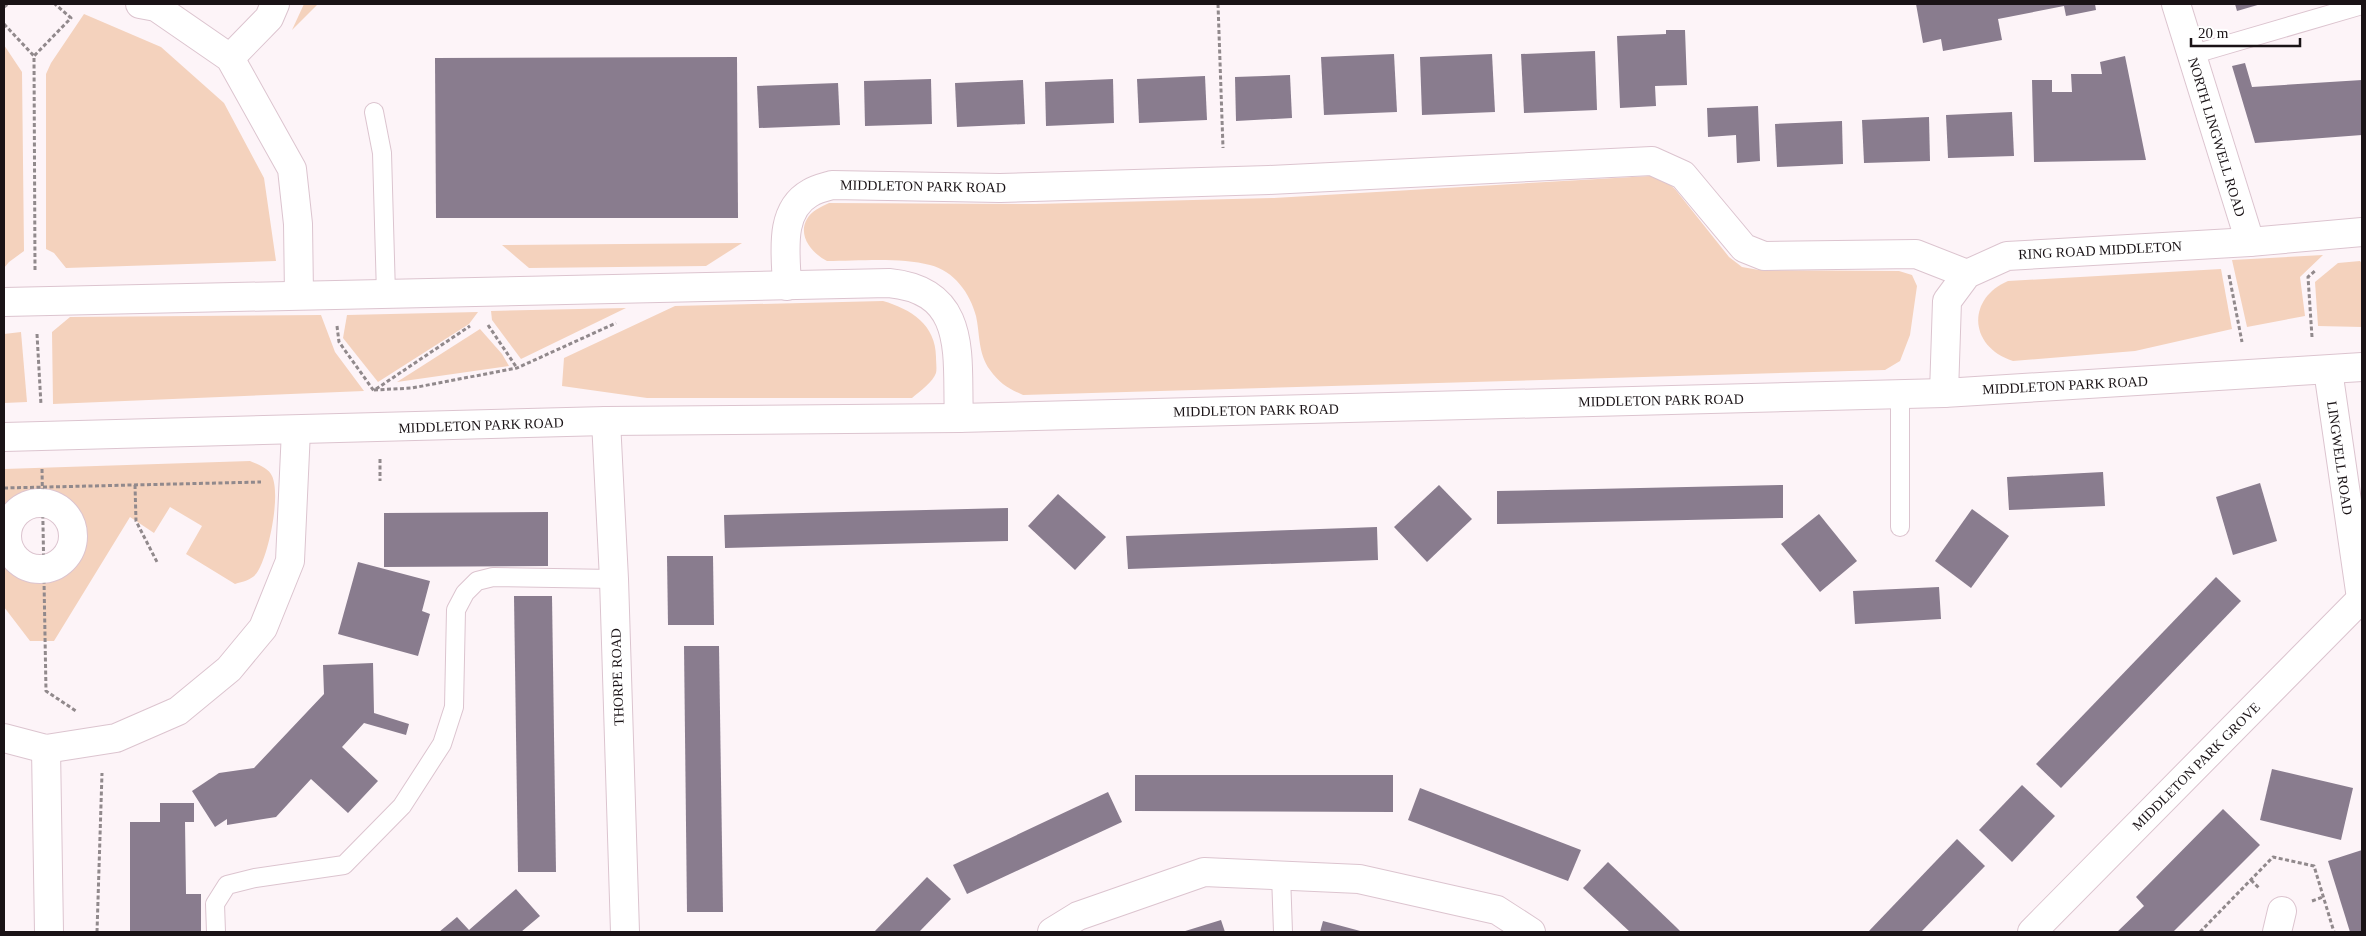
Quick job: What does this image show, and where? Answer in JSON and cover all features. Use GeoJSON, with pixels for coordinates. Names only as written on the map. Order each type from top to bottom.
{"type":"FeatureCollection","features":[{"type":"Feature","properties":{"kind":"street"},"geometry":{"type":"LineString","coordinates":[[140,4],[156,7],[230,58],[292,169],[298,224],[299,294]]}},
{"type":"Feature","properties":{"kind":"street"},"geometry":{"type":"LineString","coordinates":[[230,58],[269,18],[275,4]]}},
{"type":"Feature","properties":{"kind":"street","name":"NORTH LINGWELL ROAD"},"geometry":{"type":"LineString","coordinates":[[2176,4],[2250,242]]}},
{"type":"Feature","properties":{"kind":"street","name":"MIDDLETON PARK ROAD"},"geometry":{"type":"LineString","coordinates":[[787,286],[786,229],[794,207],[810,193],[832,185],[1000,188],[1225,181],[1652,161],[1683,175],[1744,248],[1764,256],[1916,254],[1967,274]]}},
{"type":"Feature","properties":{"kind":"street","name":"RING ROAD MIDDLETON"},"geometry":{"type":"LineString","coordinates":[[1944,393],[1946,302],[1967,274],[2007,256],[2223,244],[2358,233]]}},
{"type":"Feature","properties":{"kind":"street"},"geometry":{"type":"LineString","coordinates":[[4,302],[299,294],[386,294],[889,283],[908,285],[926,293],[941,306],[951,322],[956,341],[958,418]]}},
{"type":"Feature","properties":{"kind":"street","name":"MIDDLETON PARK ROAD"},"geometry":{"type":"LineString","coordinates":[[4,437],[606,421],[958,418],[1944,393],[2362,367]]}},
{"type":"Feature","properties":{"kind":"street","name":"LINGWELL ROAD"},"geometry":{"type":"LineString","coordinates":[[2321,371],[2361,602]]}},
{"type":"Feature","properties":{"kind":"street","name":"THORPE ROAD"},"geometry":{"type":"LineString","coordinates":[[606,421],[614,579],[625,932]]}},
{"type":"Feature","properties":{"kind":"street"},"geometry":{"type":"LineString","coordinates":[[4,738],[46,749],[116,738],[178,710],[229,669],[263,628],[290,561],[296,430]]}},
{"type":"Feature","properties":{"kind":"street","name":"MIDDLETON PARK GROVE"},"geometry":{"type":"LineString","coordinates":[[2033,932],[2361,602]]}},
{"type":"Feature","properties":{"kind":"street"},"geometry":{"type":"LineString","coordinates":[[46,749],[49,932]]}},
{"type":"Feature","properties":{"kind":"street"},"geometry":{"type":"LineString","coordinates":[[1052,932],[1078,916],[1204,872],[1358,879],[1497,910],[1531,932]]}},
{"type":"Feature","properties":{"kind":"lane"},"geometry":{"type":"LineString","coordinates":[[2192,55],[2362,5]]}},
{"type":"Feature","properties":{"kind":"lane"},"geometry":{"type":"LineString","coordinates":[[374,112],[382,153],[386,294]]}},
{"type":"Feature","properties":{"kind":"lane"},"geometry":{"type":"LineString","coordinates":[[1900,394],[1900,527]]}},
{"type":"Feature","properties":{"kind":"lane"},"geometry":{"type":"LineString","coordinates":[[216,932],[215,904],[226,885],[255,878],[344,865],[402,806],[442,744],[454,708],[456,610],[465,593],[476,581],[493,577],[614,579]]}},
{"type":"Feature","properties":{"kind":"lane"},"geometry":{"type":"LineString","coordinates":[[1281,876],[1283,932]]}},
{"type":"Feature","properties":{"kind":"path"},"geometry":{"type":"LineString","coordinates":[[4,7],[8,4]]}},
{"type":"Feature","properties":{"kind":"path"},"geometry":{"type":"LineString","coordinates":[[1218,4],[1225,181]]}},
{"type":"Feature","properties":{"kind":"path"},"geometry":{"type":"LineString","coordinates":[[4,24],[34,56]]}},
{"type":"Feature","properties":{"kind":"path"},"geometry":{"type":"LineString","coordinates":[[2321,371],[2308,277],[2358,233]]}},
{"type":"Feature","properties":{"kind":"path"},"geometry":{"type":"LineString","coordinates":[[2223,244],[2248,375]]}},
{"type":"Feature","properties":{"kind":"path"},"geometry":{"type":"LineString","coordinates":[[334,294],[339,342],[374,390],[379,428]]}},
{"type":"Feature","properties":{"kind":"path"},"geometry":{"type":"LineString","coordinates":[[374,390],[412,388],[517,368],[625,319]]}},
{"type":"Feature","properties":{"kind":"path"},"geometry":{"type":"LineString","coordinates":[[485,323],[517,368]]}},
{"type":"Feature","properties":{"kind":"path"},"geometry":{"type":"LineString","coordinates":[[374,390],[472,325]]}},
{"type":"Feature","properties":{"kind":"path"},"geometry":{"type":"LineString","coordinates":[[4,488],[294,482]]}},
{"type":"Feature","properties":{"kind":"path"},"geometry":{"type":"LineString","coordinates":[[134,485],[136,521],[157,562]]}},
{"type":"Feature","properties":{"kind":"shaded area"},"geometry":{"type":"Polygon","coordinates":[[[304,4],[318,4],[292,30],[304,4]]]}},
{"type":"Feature","properties":{"kind":"shaded area"},"geometry":{"type":"Polygon","coordinates":[[[84,14],[161,47],[224,103],[264,178],[276,261],[66,268],[54,253],[46,249],[46,74],[51,63],[84,14]]]}},
{"type":"Feature","properties":{"kind":"shaded area"},"geometry":{"type":"Polygon","coordinates":[[[4,45],[22,72],[24,251],[4,268],[4,45]]]}},
{"type":"Feature","properties":{"kind":"shaded area"},"geometry":{"type":"Polygon","coordinates":[[[1650,176],[1663,179],[1675,189],[1729,257],[1742,267],[1759,270],[1899,271],[1912,275],[1917,286],[1910,335],[1900,361],[1885,370],[1023,395],[1001,382],[993,375],[986,364],[981,351],[976,316],[970,299],[960,284],[946,272],[930,265],[906,261],[827,261],[808,244],[804,232],[804,225],[809,216],[829,203],[1035,204],[1274,198],[1650,176]]]}},
{"type":"Feature","properties":{"kind":"shaded area"},"geometry":{"type":"Polygon","coordinates":[[[742,243],[706,266],[529,268],[502,245],[742,243]]]}},
{"type":"Feature","properties":{"kind":"shaded area"},"geometry":{"type":"Polygon","coordinates":[[[2323,255],[2300,277],[2305,316],[2247,327],[2232,260],[2323,255]]]}},
{"type":"Feature","properties":{"kind":"shaded area"},"geometry":{"type":"Polygon","coordinates":[[[2360,261],[2362,264],[2362,327],[2318,326],[2315,282],[2338,263],[2360,261]]]}},
{"type":"Feature","properties":{"kind":"shaded area"},"geometry":{"type":"Polygon","coordinates":[[[2221,269],[2232,329],[2135,351],[2013,361],[1998,354],[1988,345],[1981,334],[1978,322],[1985,299],[1994,289],[2008,281],[2221,269]]]}},
{"type":"Feature","properties":{"kind":"shaded area"},"geometry":{"type":"Polygon","coordinates":[[[883,301],[903,309],[920,320],[927,327],[935,346],[936,373],[929,383],[912,398],[647,398],[562,386],[564,358],[675,306],[883,301]]]}},
{"type":"Feature","properties":{"kind":"shaded area"},"geometry":{"type":"Polygon","coordinates":[[[626,308],[521,359],[492,320],[491,311],[626,308]]]}},
{"type":"Feature","properties":{"kind":"shaded area"},"geometry":{"type":"Polygon","coordinates":[[[478,312],[469,324],[378,382],[343,338],[347,315],[478,312]]]}},
{"type":"Feature","properties":{"kind":"shaded area"},"geometry":{"type":"Polygon","coordinates":[[[321,315],[335,352],[364,391],[53,404],[52,332],[70,317],[321,315]]]}},
{"type":"Feature","properties":{"kind":"shaded area"},"geometry":{"type":"Polygon","coordinates":[[[480,329],[502,354],[509,366],[397,382],[480,329]]]}},
{"type":"Feature","properties":{"kind":"shaded area"},"geometry":{"type":"Polygon","coordinates":[[[21,332],[27,402],[4,403],[4,334],[21,332]]]}},
{"type":"Feature","properties":{"kind":"shaded area"},"geometry":{"type":"Polygon","coordinates":[[[250,461],[268,471],[272,476],[275,496],[270,538],[262,563],[256,574],[248,580],[235,584],[186,554],[202,526],[170,507],[154,533],[130,517],[54,641],[30,641],[4,607],[4,469],[250,461]],[[42,504],[29,509],[22,521],[19,535],[21,550],[27,562],[37,569],[49,568],[65,557],[71,549],[74,540],[70,524],[59,511],[42,504]]]}},
{"type":"Feature","properties":{"kind":"building"},"geometry":{"type":"Polygon","coordinates":[[[1916,4],[2095,4],[2096,10],[2066,16],[2064,6],[1998,19],[2002,40],[1943,51],[1941,39],[1923,43],[1916,4]]]}},
{"type":"Feature","properties":{"kind":"building"},"geometry":{"type":"Polygon","coordinates":[[[2235,4],[2261,4],[2237,11],[2235,4]]]}},
{"type":"Feature","properties":{"kind":"building"},"geometry":{"type":"Polygon","coordinates":[[[1666,30],[1685,30],[1687,85],[1655,86],[1656,106],[1620,108],[1617,36],[1666,34],[1666,30]]]}},
{"type":"Feature","properties":{"kind":"building"},"geometry":{"type":"Polygon","coordinates":[[[1595,51],[1597,110],[1524,113],[1521,54],[1595,51]]]}},
{"type":"Feature","properties":{"kind":"building"},"geometry":{"type":"Polygon","coordinates":[[[1394,54],[1397,112],[1324,115],[1321,57],[1394,54]]]}},
{"type":"Feature","properties":{"kind":"building"},"geometry":{"type":"Polygon","coordinates":[[[1492,54],[1495,112],[1422,115],[1420,57],[1492,54]]]}},
{"type":"Feature","properties":{"kind":"building"},"geometry":{"type":"Polygon","coordinates":[[[2125,56],[2146,160],[2034,162],[2032,80],[2052,80],[2052,92],[2072,92],[2071,74],[2102,74],[2100,62],[2125,56]]]}},
{"type":"Feature","properties":{"kind":"building"},"geometry":{"type":"Polygon","coordinates":[[[737,57],[738,218],[436,218],[435,58],[737,57]]]}},
{"type":"Feature","properties":{"kind":"building"},"geometry":{"type":"Polygon","coordinates":[[[2245,63],[2252,87],[2362,80],[2362,135],[2255,143],[2232,66],[2245,63]]]}},
{"type":"Feature","properties":{"kind":"building"},"geometry":{"type":"Polygon","coordinates":[[[1290,75],[1292,118],[1236,121],[1235,77],[1290,75]]]}},
{"type":"Feature","properties":{"kind":"building"},"geometry":{"type":"Polygon","coordinates":[[[1205,76],[1207,120],[1139,123],[1137,79],[1205,76]]]}},
{"type":"Feature","properties":{"kind":"building"},"geometry":{"type":"Polygon","coordinates":[[[931,79],[932,124],[865,126],[864,81],[931,79]]]}},
{"type":"Feature","properties":{"kind":"building"},"geometry":{"type":"Polygon","coordinates":[[[1113,79],[1114,123],[1046,126],[1045,82],[1113,79]]]}},
{"type":"Feature","properties":{"kind":"building"},"geometry":{"type":"Polygon","coordinates":[[[1023,80],[1025,124],[957,127],[955,83],[1023,80]]]}},
{"type":"Feature","properties":{"kind":"building"},"geometry":{"type":"Polygon","coordinates":[[[838,83],[840,125],[759,128],[757,86],[838,83]]]}},
{"type":"Feature","properties":{"kind":"building"},"geometry":{"type":"Polygon","coordinates":[[[1758,106],[1760,161],[1737,163],[1736,135],[1708,137],[1707,108],[1758,106]]]}},
{"type":"Feature","properties":{"kind":"building"},"geometry":{"type":"Polygon","coordinates":[[[2012,112],[2014,156],[1948,158],[1946,115],[2012,112]]]}},
{"type":"Feature","properties":{"kind":"building"},"geometry":{"type":"Polygon","coordinates":[[[1929,117],[1930,161],[1864,163],[1862,120],[1929,117]]]}},
{"type":"Feature","properties":{"kind":"building"},"geometry":{"type":"Polygon","coordinates":[[[1842,121],[1843,164],[1777,167],[1775,124],[1842,121]]]}},
{"type":"Feature","properties":{"kind":"building"},"geometry":{"type":"Polygon","coordinates":[[[2103,472],[2105,506],[2009,510],[2007,477],[2103,472]]]}},
{"type":"Feature","properties":{"kind":"building"},"geometry":{"type":"Polygon","coordinates":[[[2260,483],[2277,541],[2233,555],[2216,497],[2260,483]]]}},
{"type":"Feature","properties":{"kind":"building"},"geometry":{"type":"Polygon","coordinates":[[[1439,485],[1472,519],[1427,562],[1394,527],[1439,485]]]}},
{"type":"Feature","properties":{"kind":"building"},"geometry":{"type":"Polygon","coordinates":[[[1783,485],[1783,518],[1497,524],[1497,491],[1783,485]]]}},
{"type":"Feature","properties":{"kind":"building"},"geometry":{"type":"Polygon","coordinates":[[[1058,494],[1106,537],[1075,570],[1028,526],[1058,494]]]}},
{"type":"Feature","properties":{"kind":"building"},"geometry":{"type":"Polygon","coordinates":[[[1008,508],[1008,541],[725,548],[724,515],[1008,508]]]}},
{"type":"Feature","properties":{"kind":"building"},"geometry":{"type":"Polygon","coordinates":[[[1972,509],[2009,536],[1971,588],[1935,561],[1972,509]]]}},
{"type":"Feature","properties":{"kind":"building"},"geometry":{"type":"Polygon","coordinates":[[[548,512],[548,566],[384,567],[384,513],[548,512]]]}},
{"type":"Feature","properties":{"kind":"building"},"geometry":{"type":"Polygon","coordinates":[[[1819,514],[1857,561],[1820,592],[1781,544],[1819,514]]]}},
{"type":"Feature","properties":{"kind":"building"},"geometry":{"type":"Polygon","coordinates":[[[1377,527],[1378,560],[1128,569],[1126,536],[1377,527]]]}},
{"type":"Feature","properties":{"kind":"building"},"geometry":{"type":"Polygon","coordinates":[[[667,556],[713,556],[714,625],[668,625],[667,556]]]}},
{"type":"Feature","properties":{"kind":"building"},"geometry":{"type":"Polygon","coordinates":[[[358,562],[430,581],[422,611],[430,614],[418,656],[338,634],[358,562]]]}},
{"type":"Feature","properties":{"kind":"building"},"geometry":{"type":"Polygon","coordinates":[[[2216,577],[2241,601],[2061,788],[2036,764],[2216,577]]]}},
{"type":"Feature","properties":{"kind":"building"},"geometry":{"type":"Polygon","coordinates":[[[1939,587],[1941,619],[1855,624],[1853,591],[1939,587]]]}},
{"type":"Feature","properties":{"kind":"building"},"geometry":{"type":"Polygon","coordinates":[[[514,596],[552,596],[556,872],[518,872],[514,596]]]}},
{"type":"Feature","properties":{"kind":"building"},"geometry":{"type":"Polygon","coordinates":[[[684,646],[719,646],[723,912],[687,912],[684,646]]]}},
{"type":"Feature","properties":{"kind":"building"},"geometry":{"type":"Polygon","coordinates":[[[373,663],[374,713],[409,724],[406,735],[364,723],[342,747],[378,781],[348,813],[311,779],[276,817],[227,825],[227,819],[215,827],[192,791],[219,773],[254,768],[324,694],[323,665],[373,663]]]}},
{"type":"Feature","properties":{"kind":"building"},"geometry":{"type":"Polygon","coordinates":[[[2272,769],[2353,788],[2341,840],[2260,820],[2272,769]]]}},
{"type":"Feature","properties":{"kind":"building"},"geometry":{"type":"Polygon","coordinates":[[[1135,775],[1393,775],[1393,812],[1135,811],[1135,775]]]}},
{"type":"Feature","properties":{"kind":"building"},"geometry":{"type":"Polygon","coordinates":[[[2022,785],[2055,816],[2012,862],[1979,830],[2022,785]]]}},
{"type":"Feature","properties":{"kind":"building"},"geometry":{"type":"Polygon","coordinates":[[[1420,788],[1581,850],[1568,881],[1408,820],[1420,788]]]}},
{"type":"Feature","properties":{"kind":"building"},"geometry":{"type":"Polygon","coordinates":[[[1108,792],[1122,822],[967,894],[953,865],[1108,792]]]}},
{"type":"Feature","properties":{"kind":"building"},"geometry":{"type":"Polygon","coordinates":[[[160,803],[194,803],[194,822],[185,822],[186,894],[201,894],[201,932],[130,932],[130,822],[160,822],[160,803]]]}},
{"type":"Feature","properties":{"kind":"building"},"geometry":{"type":"Polygon","coordinates":[[[2223,809],[2260,845],[2173,932],[2117,932],[2144,906],[2136,897],[2223,809]]]}},
{"type":"Feature","properties":{"kind":"building"},"geometry":{"type":"Polygon","coordinates":[[[1957,839],[1985,866],[1921,932],[1868,932],[1957,839]]]}},
{"type":"Feature","properties":{"kind":"building"},"geometry":{"type":"Polygon","coordinates":[[[2362,850],[2362,932],[2350,932],[2328,861],[2362,850]]]}},
{"type":"Feature","properties":{"kind":"building"},"geometry":{"type":"Polygon","coordinates":[[[1608,862],[1681,932],[1630,932],[1583,888],[1608,862]]]}},
{"type":"Feature","properties":{"kind":"building"},"geometry":{"type":"Polygon","coordinates":[[[927,877],[951,899],[919,932],[874,932],[927,877]]]}},
{"type":"Feature","properties":{"kind":"building"},"geometry":{"type":"Polygon","coordinates":[[[516,889],[540,916],[521,932],[439,932],[457,917],[469,930],[516,889]]]}},
{"type":"Feature","properties":{"kind":"building"},"geometry":{"type":"Polygon","coordinates":[[[1221,920],[1225,932],[1182,932],[1221,920]]]}},
{"type":"Feature","properties":{"kind":"building"},"geometry":{"type":"Polygon","coordinates":[[[1323,921],[1364,932],[1320,932],[1323,921]]]}}]}
